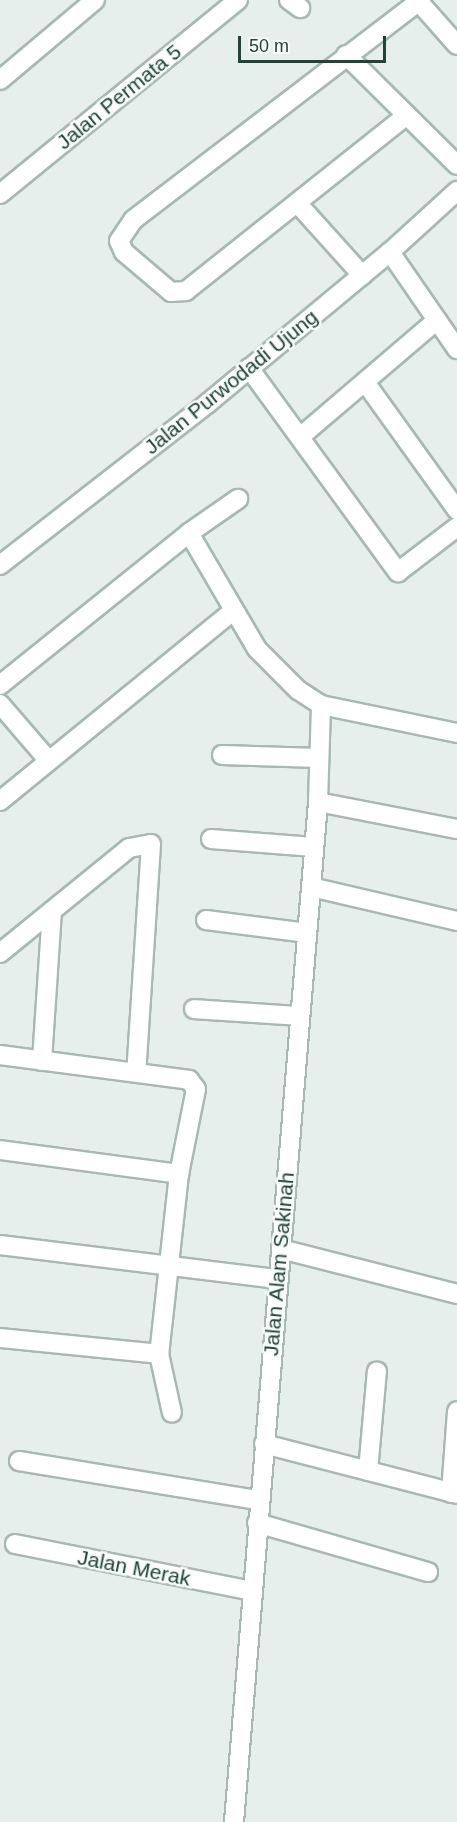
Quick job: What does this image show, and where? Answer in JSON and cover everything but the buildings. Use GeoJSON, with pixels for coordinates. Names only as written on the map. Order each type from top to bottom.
{"type":"FeatureCollection","features":[{"type":"Feature","properties":{"kind":"street"},"geometry":{"type":"LineString","coordinates":[[0,80],[95,0]]}},
{"type":"Feature","properties":{"kind":"street","name":"Jalan Permata 5"},"geometry":{"type":"LineString","coordinates":[[0,194],[238,0]]}},
{"type":"Feature","properties":{"kind":"street"},"geometry":{"type":"LineString","coordinates":[[407,115],[298,204],[178,293],[171,292],[132,258],[119,241],[133,220],[346,55],[420,1],[457,45]]}},
{"type":"Feature","properties":{"kind":"street"},"geometry":{"type":"LineString","coordinates":[[346,55],[457,165]]}},
{"type":"Feature","properties":{"kind":"street","name":"Jalan Purwodadi Ujung"},"geometry":{"type":"LineString","coordinates":[[0,565],[249,368],[390,252],[457,191]]}},
{"type":"Feature","properties":{"kind":"street"},"geometry":{"type":"LineString","coordinates":[[298,204],[362,275]]}},
{"type":"Feature","properties":{"kind":"street"},"geometry":{"type":"LineString","coordinates":[[390,252],[457,349]]}},
{"type":"Feature","properties":{"kind":"street"},"geometry":{"type":"LineString","coordinates":[[300,437],[437,320]]}},
{"type":"Feature","properties":{"kind":"street"},"geometry":{"type":"LineString","coordinates":[[249,368],[398,572],[457,527]]}},
{"type":"Feature","properties":{"kind":"street"},"geometry":{"type":"LineString","coordinates":[[364,382],[457,510]]}},
{"type":"Feature","properties":{"kind":"street"},"geometry":{"type":"LineString","coordinates":[[0,685],[189,533],[238,499]]}},
{"type":"Feature","properties":{"kind":"street"},"geometry":{"type":"LineString","coordinates":[[189,533],[257,649],[298,690],[321,705],[457,734]]}},
{"type":"Feature","properties":{"kind":"street"},"geometry":{"type":"LineString","coordinates":[[0,801],[234,610]]}},
{"type":"Feature","properties":{"kind":"street"},"geometry":{"type":"LineString","coordinates":[[0,704],[49,761]]}},
{"type":"Feature","properties":{"kind":"street","name":"Jalan Alam Sakinah"},"geometry":{"type":"LineString","coordinates":[[234,1822],[258,1500],[318,802],[321,705]]}},
{"type":"Feature","properties":{"kind":"street"},"geometry":{"type":"LineString","coordinates":[[222,755],[319,758]]}},
{"type":"Feature","properties":{"kind":"street"},"geometry":{"type":"LineString","coordinates":[[318,802],[457,829]]}},
{"type":"Feature","properties":{"kind":"street"},"geometry":{"type":"LineString","coordinates":[[211,839],[314,847]]}},
{"type":"Feature","properties":{"kind":"street"},"geometry":{"type":"LineString","coordinates":[[0,953],[129,848],[151,844],[136,1073]]}},
{"type":"Feature","properties":{"kind":"street"},"geometry":{"type":"LineString","coordinates":[[311,887],[457,921]]}},
{"type":"Feature","properties":{"kind":"street"},"geometry":{"type":"LineString","coordinates":[[42,1060],[51,911]]}},
{"type":"Feature","properties":{"kind":"street"},"geometry":{"type":"LineString","coordinates":[[206,920],[307,933]]}},
{"type":"Feature","properties":{"kind":"street"},"geometry":{"type":"LineString","coordinates":[[194,1009],[300,1016]]}},
{"type":"Feature","properties":{"kind":"street"},"geometry":{"type":"LineString","coordinates":[[0,1055],[189,1080],[196,1089],[179,1174],[159,1354],[172,1413]]}},
{"type":"Feature","properties":{"kind":"street"},"geometry":{"type":"LineString","coordinates":[[0,1150],[179,1174]]}},
{"type":"Feature","properties":{"kind":"street"},"geometry":{"type":"LineString","coordinates":[[0,1245],[278,1279]]}},
{"type":"Feature","properties":{"kind":"street"},"geometry":{"type":"LineString","coordinates":[[280,1249],[457,1294]]}},
{"type":"Feature","properties":{"kind":"street"},"geometry":{"type":"LineString","coordinates":[[0,1338],[159,1354]]}},
{"type":"Feature","properties":{"kind":"street"},"geometry":{"type":"LineString","coordinates":[[368,1471],[377,1371]]}},
{"type":"Feature","properties":{"kind":"street"},"geometry":{"type":"LineString","coordinates":[[264,1444],[454,1493],[457,1411]]}},
{"type":"Feature","properties":{"kind":"street"},"geometry":{"type":"LineString","coordinates":[[19,1461],[258,1500]]}},
{"type":"Feature","properties":{"kind":"street"},"geometry":{"type":"LineString","coordinates":[[257,1523],[428,1572]]}},
{"type":"Feature","properties":{"kind":"street","name":"Jalan Merak"},"geometry":{"type":"LineString","coordinates":[[15,1544],[252,1591]]}}]}
